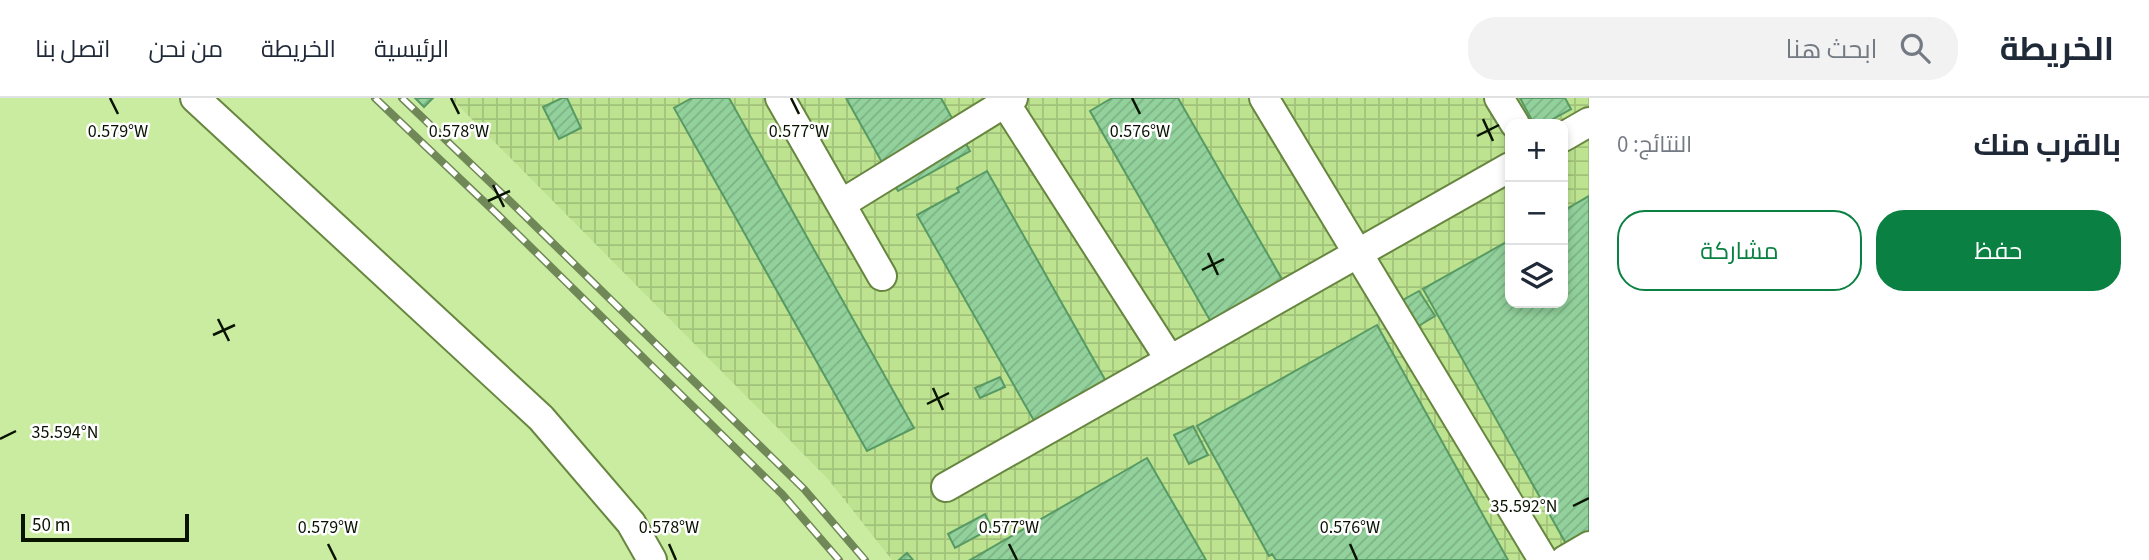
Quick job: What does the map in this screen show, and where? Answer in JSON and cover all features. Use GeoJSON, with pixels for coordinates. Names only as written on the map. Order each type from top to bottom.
{"type":"FeatureCollection","features":[{"type":"Feature","properties":{"kind":"street"},"geometry":{"type":"LineString","coordinates":[[195,98],[541,418],[631,523],[652,560]]}},
{"type":"Feature","properties":{"kind":"street"},"geometry":{"type":"LineString","coordinates":[[780,98],[882,276]]}},
{"type":"Feature","properties":{"kind":"street"},"geometry":{"type":"LineString","coordinates":[[1264,98],[1543,560]]}},
{"type":"Feature","properties":{"kind":"street"},"geometry":{"type":"LineString","coordinates":[[1499,98],[1512,119]]}},
{"type":"Feature","properties":{"kind":"street"},"geometry":{"type":"LineString","coordinates":[[841,204],[1007,100],[1170,360]]}},
{"type":"Feature","properties":{"kind":"street"},"geometry":{"type":"LineString","coordinates":[[1568,134],[1589,122]]}},
{"type":"Feature","properties":{"kind":"street"},"geometry":{"type":"LineString","coordinates":[[946,487],[1505,170]]}},
{"type":"Feature","properties":{"kind":"street"},"geometry":{"type":"LineString","coordinates":[[1565,560],[1589,546]]}},
{"type":"Feature","properties":{"kind":"shaded area"},"geometry":{"type":"Polygon","coordinates":[[[451,98],[1589,98],[1589,560],[892,560],[828,479],[451,98]]]}},
{"type":"Feature","properties":{"kind":"building"},"geometry":{"type":"Polygon","coordinates":[[[415,98],[433,98],[424,107],[415,98]]]}},
{"type":"Feature","properties":{"kind":"building"},"geometry":{"type":"Polygon","coordinates":[[[567,98],[581,128],[559,139],[543,107],[567,98]]]}},
{"type":"Feature","properties":{"kind":"building"},"geometry":{"type":"Polygon","coordinates":[[[692,98],[729,98],[914,428],[867,451],[674,108],[692,98]]]}},
{"type":"Feature","properties":{"kind":"building"},"geometry":{"type":"Polygon","coordinates":[[[846,98],[941,98],[970,151],[898,191],[846,98]]]}},
{"type":"Feature","properties":{"kind":"building"},"geometry":{"type":"Polygon","coordinates":[[[1112,98],[1178,98],[1287,288],[1215,329],[1090,111],[1112,98]]]}},
{"type":"Feature","properties":{"kind":"building"},"geometry":{"type":"Polygon","coordinates":[[[1520,98],[1565,98],[1571,109],[1553,119],[1531,119],[1520,98]]]}},
{"type":"Feature","properties":{"kind":"building"},"geometry":{"type":"Polygon","coordinates":[[[987,171],[1112,392],[1041,433],[917,215],[959,192],[957,188],[987,171]]]}},
{"type":"Feature","properties":{"kind":"building"},"geometry":{"type":"Polygon","coordinates":[[[1589,196],[1589,537],[1569,549],[1423,289],[1505,243],[1505,308],[1568,308],[1568,208],[1589,196]]]}},
{"type":"Feature","properties":{"kind":"building"},"geometry":{"type":"Polygon","coordinates":[[[1419,291],[1435,316],[1417,327],[1401,301],[1419,291]]]}},
{"type":"Feature","properties":{"kind":"building"},"geometry":{"type":"Polygon","coordinates":[[[1377,325],[1508,560],[1276,560],[1272,554],[1269,556],[1197,426],[1377,325]]]}},
{"type":"Feature","properties":{"kind":"building"},"geometry":{"type":"Polygon","coordinates":[[[1000,377],[1005,387],[980,398],[975,388],[1000,377]]]}},
{"type":"Feature","properties":{"kind":"building"},"geometry":{"type":"Polygon","coordinates":[[[1193,426],[1208,455],[1189,464],[1174,435],[1193,426]]]}},
{"type":"Feature","properties":{"kind":"building"},"geometry":{"type":"Polygon","coordinates":[[[1147,458],[1206,560],[970,560],[1147,458]]]}},
{"type":"Feature","properties":{"kind":"building"},"geometry":{"type":"Polygon","coordinates":[[[985,514],[992,528],[955,548],[948,534],[985,514]]]}},
{"type":"Feature","properties":{"kind":"building"},"geometry":{"type":"Polygon","coordinates":[[[907,553],[913,560],[899,560],[907,553]]]}},
{"type":"Feature","properties":{"kind":"railway"},"geometry":{"type":"LineString","coordinates":[[375,98],[782,494],[839,560]]}},
{"type":"Feature","properties":{"kind":"railway"},"geometry":{"type":"LineString","coordinates":[[402,98],[804,489],[865,560]]}}]}
